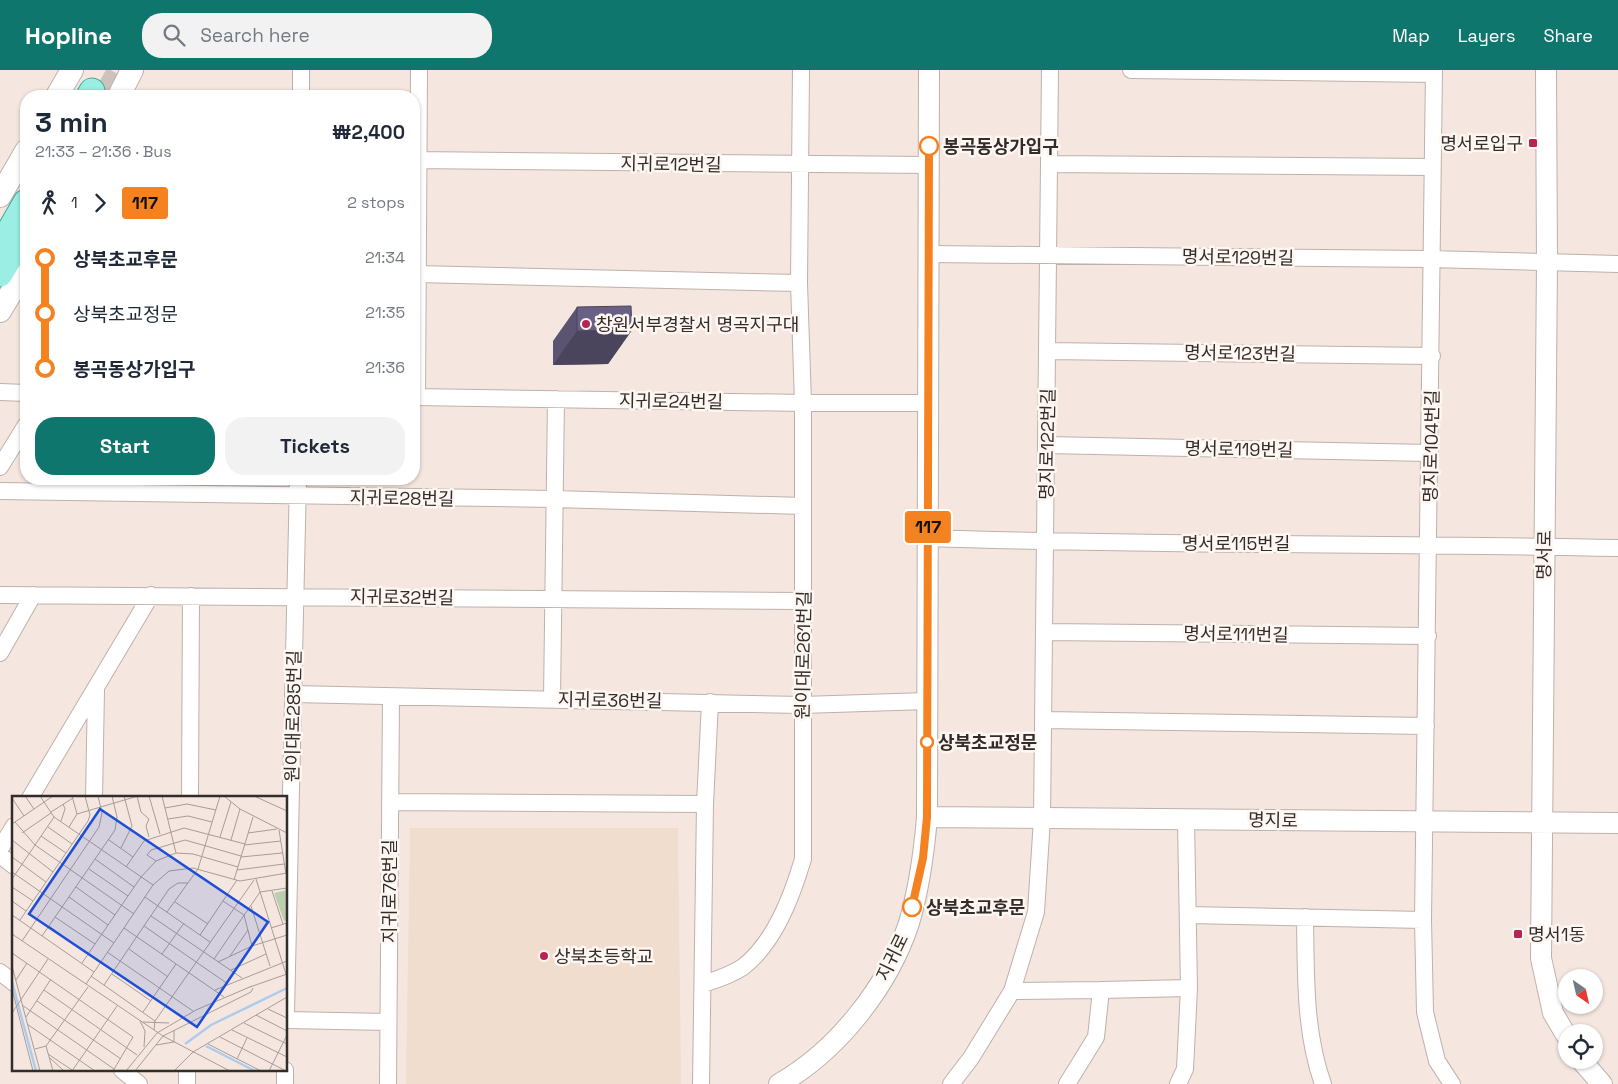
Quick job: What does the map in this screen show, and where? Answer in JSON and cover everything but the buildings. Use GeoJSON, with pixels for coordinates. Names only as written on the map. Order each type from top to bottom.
{"type":"FeatureCollection","features":[{"type":"Feature","properties":{"kind":"main road"},"geometry":{"type":"LineString","coordinates":[[60,90],[72,70]]}},
{"type":"Feature","properties":{"kind":"main road"},"geometry":{"type":"LineString","coordinates":[[0,196],[20,161]]}},
{"type":"Feature","properties":{"kind":"main road"},"geometry":{"type":"LineString","coordinates":[[0,246],[20,212]]}},
{"type":"Feature","properties":{"kind":"main road"},"geometry":{"type":"LineString","coordinates":[[0,274],[20,240]]}},
{"type":"Feature","properties":{"kind":"main road"},"geometry":{"type":"LineString","coordinates":[[0,311],[20,278]]}},
{"type":"Feature","properties":{"kind":"street"},"geometry":{"type":"LineString","coordinates":[[301,70],[301,90]]}},
{"type":"Feature","properties":{"kind":"street"},"geometry":{"type":"LineString","coordinates":[[418,90],[419,70]]}},
{"type":"Feature","properties":{"kind":"street","name":"원이대로261번길"},"geometry":{"type":"LineString","coordinates":[[703,984],[743,966],[767,940],[792,899],[804,859],[802,705],[804,403],[799,282],[801,70]]}},
{"type":"Feature","properties":{"kind":"street","name":"지귀로"},"geometry":{"type":"LineString","coordinates":[[779,1084],[800,1072],[844,1034],[884,978],[908,924],[923,858],[927,817],[930,70]]}},
{"type":"Feature","properties":{"kind":"street","name":"명지로122번길"},"geometry":{"type":"LineString","coordinates":[[951,1084],[971,1058],[1012,991],[1036,912],[1042,819],[1044,720],[1050,70]]}},
{"type":"Feature","properties":{"kind":"street"},"geometry":{"type":"LineString","coordinates":[[1131,70],[1434,72]]}},
{"type":"Feature","properties":{"kind":"street","name":"명서로"},"geometry":{"type":"LineString","coordinates":[[1546,70],[1547,262],[1540,958],[1552,1013],[1559,1024]]}},
{"type":"Feature","properties":{"kind":"street","name":"명지로104번길"},"geometry":{"type":"LineString","coordinates":[[1434,72],[1430,259],[1432,356],[1423,920],[1425,1012],[1438,1061],[1452,1084]]}},
{"type":"Feature","properties":{"kind":"street","name":"지귀로12번길"},"geometry":{"type":"LineString","coordinates":[[420,160],[800,166],[929,165]]}},
{"type":"Feature","properties":{"kind":"street"},"geometry":{"type":"LineString","coordinates":[[1050,164],[1432,167]]}},
{"type":"Feature","properties":{"kind":"street","name":"명서로129번길"},"geometry":{"type":"LineString","coordinates":[[928,254],[1430,259],[1618,264]]}},
{"type":"Feature","properties":{"kind":"street"},"geometry":{"type":"LineString","coordinates":[[420,274],[799,282]]}},
{"type":"Feature","properties":{"kind":"street","name":"명서로123번길"},"geometry":{"type":"LineString","coordinates":[[1048,351],[1432,356]]}},
{"type":"Feature","properties":{"kind":"street"},"geometry":{"type":"LineString","coordinates":[[0,392],[20,393]]}},
{"type":"Feature","properties":{"kind":"street","name":"지귀로24번길"},"geometry":{"type":"LineString","coordinates":[[420,397],[804,403],[928,402]]}},
{"type":"Feature","properties":{"kind":"street"},"geometry":{"type":"LineString","coordinates":[[552,699],[556,399]]}},
{"type":"Feature","properties":{"kind":"street"},"geometry":{"type":"LineString","coordinates":[[0,467],[20,435]]}},
{"type":"Feature","properties":{"kind":"street","name":"명서로119번길"},"geometry":{"type":"LineString","coordinates":[[1047,445],[1430,453]]}},
{"type":"Feature","properties":{"kind":"street","name":"원이대로285번길"},"geometry":{"type":"LineString","coordinates":[[288,922],[298,485]]}},
{"type":"Feature","properties":{"kind":"street","name":"지귀로28번길"},"geometry":{"type":"LineString","coordinates":[[0,491],[803,506]]}},
{"type":"Feature","properties":{"kind":"street","name":"명서로115번길"},"geometry":{"type":"LineString","coordinates":[[928,538],[1046,542],[1429,544],[1618,548]]}},
{"type":"Feature","properties":{"kind":"street","name":"지귀로32번길"},"geometry":{"type":"LineString","coordinates":[[0,595],[804,601]]}},
{"type":"Feature","properties":{"kind":"street"},"geometry":{"type":"LineString","coordinates":[[0,653],[33,595]]}},
{"type":"Feature","properties":{"kind":"street"},"geometry":{"type":"LineString","coordinates":[[31,796],[151,596]]}},
{"type":"Feature","properties":{"kind":"street"},"geometry":{"type":"LineString","coordinates":[[190,796],[191,596]]}},
{"type":"Feature","properties":{"kind":"street","name":"명서로111번길"},"geometry":{"type":"LineString","coordinates":[[1045,632],[1428,636]]}},
{"type":"Feature","properties":{"kind":"street"},"geometry":{"type":"LineString","coordinates":[[94,796],[96,688]]}},
{"type":"Feature","properties":{"kind":"street","name":"지귀로36번길"},"geometry":{"type":"LineString","coordinates":[[293,694],[391,698],[552,699],[802,705],[927,702]]}},
{"type":"Feature","properties":{"kind":"street","name":"지귀로76번길"},"geometry":{"type":"LineString","coordinates":[[388,1084],[391,698]]}},
{"type":"Feature","properties":{"kind":"street"},"geometry":{"type":"LineString","coordinates":[[701,1084],[705,804],[710,702]]}},
{"type":"Feature","properties":{"kind":"street"},"geometry":{"type":"LineString","coordinates":[[1044,720],[1426,726]]}},
{"type":"Feature","properties":{"kind":"street"},"geometry":{"type":"LineString","coordinates":[[390,802],[705,804]]}},
{"type":"Feature","properties":{"kind":"street","name":"명지로"},"geometry":{"type":"LineString","coordinates":[[927,817],[1618,823]]}},
{"type":"Feature","properties":{"kind":"street"},"geometry":{"type":"LineString","coordinates":[[1178,1084],[1185,1069],[1188,988],[1186,820]]}},
{"type":"Feature","properties":{"kind":"street"},"geometry":{"type":"LineString","coordinates":[[0,848],[12,829]]}},
{"type":"Feature","properties":{"kind":"street"},"geometry":{"type":"LineString","coordinates":[[0,855],[12,864]]}},
{"type":"Feature","properties":{"kind":"street"},"geometry":{"type":"LineString","coordinates":[[1188,914],[1423,920]]}},
{"type":"Feature","properties":{"kind":"street"},"geometry":{"type":"LineString","coordinates":[[1305,917],[1307,1002],[1317,1068],[1322,1084]]}},
{"type":"Feature","properties":{"kind":"street"},"geometry":{"type":"LineString","coordinates":[[0,972],[12,981]]}},
{"type":"Feature","properties":{"kind":"street"},"geometry":{"type":"LineString","coordinates":[[1012,991],[1188,988]]}},
{"type":"Feature","properties":{"kind":"street"},"geometry":{"type":"LineString","coordinates":[[1067,1084],[1096,1037],[1101,990]]}},
{"type":"Feature","properties":{"kind":"street"},"geometry":{"type":"LineString","coordinates":[[288,1020],[388,1022]]}},
{"type":"Feature","properties":{"kind":"street"},"geometry":{"type":"LineString","coordinates":[[1589,1069],[1602,1084]]}},
{"type":"Feature","properties":{"kind":"street"},"geometry":{"type":"LineString","coordinates":[[125,1072],[140,1084]]}},
{"type":"Feature","properties":{"kind":"shaded area","name":"상북초등학교"},"geometry":{"type":"Polygon","coordinates":[[[410,828],[678,828],[681,1084],[406,1084],[410,828]]]}},
{"type":"Feature","properties":{"kind":"tunnel"},"geometry":{"type":"LineString","coordinates":[[109,90],[120,70]]}},
{"type":"Feature","properties":{"kind":"bus line","name":"117"},"geometry":{"type":"LineString","coordinates":[[912,907],[923,858],[927,817],[929,146]]}},
{"type":"Feature","properties":{"kind":"place","name":"명서로입구"},"geometry":{"type":"Point","coordinates":[1533,143]}},
{"type":"Feature","properties":{"kind":"place","name":"봉곡동상가입구"},"geometry":{"type":"Point","coordinates":[929,146]}},
{"type":"Feature","properties":{"kind":"place","name":"창원서부경찰서 명곡지구대"},"geometry":{"type":"Point","coordinates":[586,324]}},
{"type":"Feature","properties":{"kind":"place","name":"상북초교정문"},"geometry":{"type":"Point","coordinates":[927,742]}},
{"type":"Feature","properties":{"kind":"place","name":"상북초교후문"},"geometry":{"type":"Point","coordinates":[912,907]}},
{"type":"Feature","properties":{"kind":"place","name":"명서1동"},"geometry":{"type":"Point","coordinates":[1518,934]}},
{"type":"Feature","properties":{"kind":"place","name":"상북초등학교"},"geometry":{"type":"Point","coordinates":[544,956]}}]}
